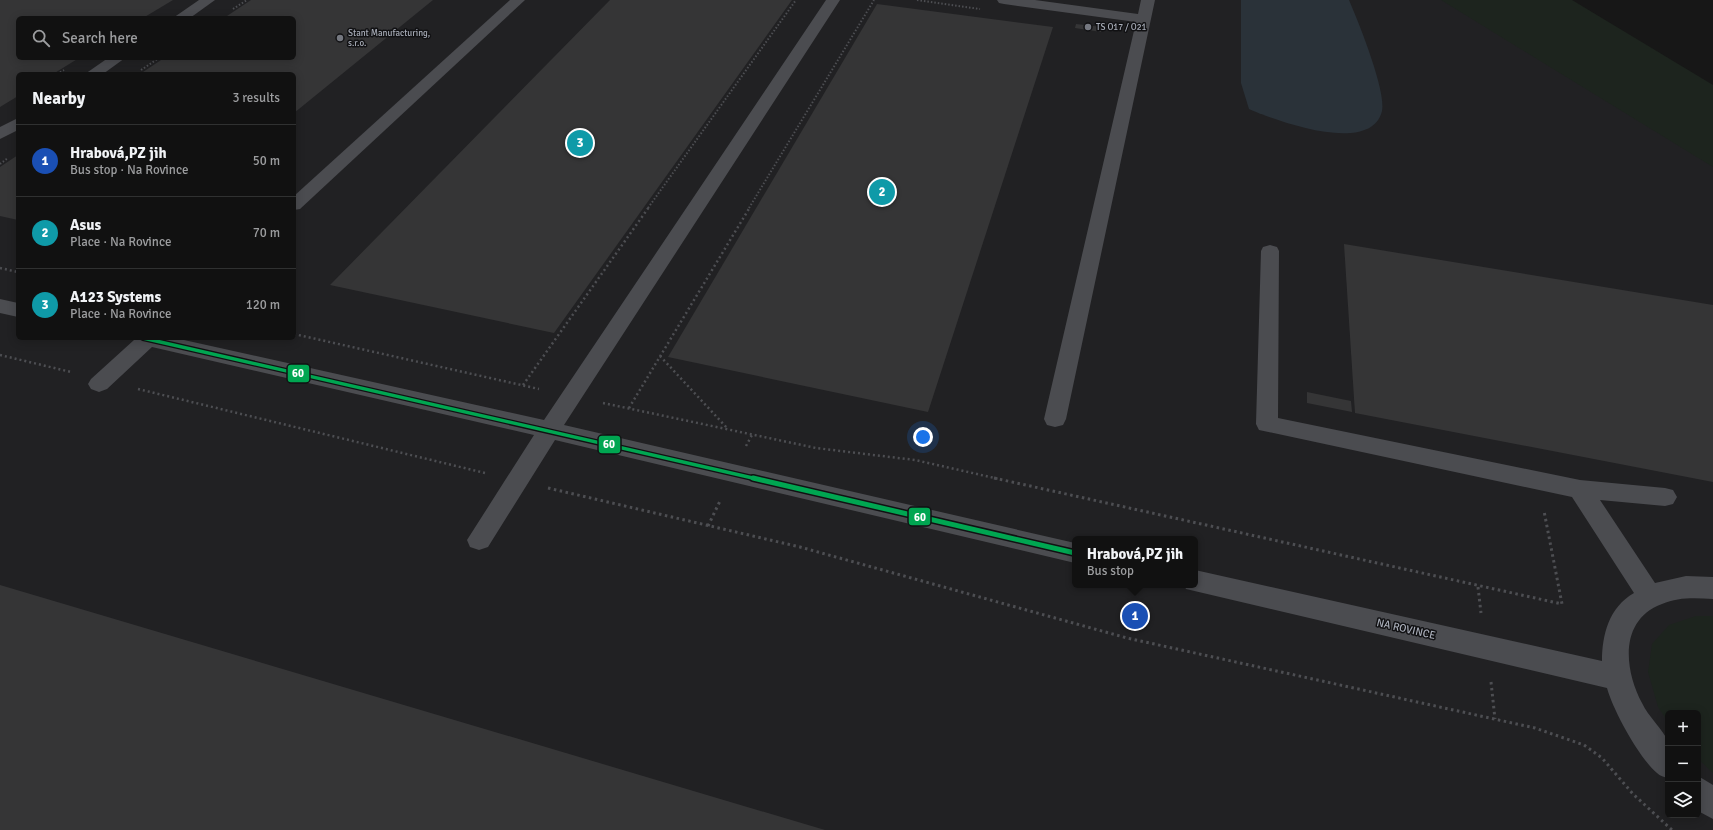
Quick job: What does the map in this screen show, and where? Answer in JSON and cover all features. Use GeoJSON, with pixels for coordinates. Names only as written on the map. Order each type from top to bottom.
{"type":"FeatureCollection","features":[{"type":"Feature","properties":{"kind":"street"},"geometry":{"type":"LineString","coordinates":[[183,16],[208,0]]}},
{"type":"Feature","properties":{"kind":"street"},"geometry":{"type":"LineString","coordinates":[[296,203],[518,0]]}},
{"type":"Feature","properties":{"kind":"street"},"geometry":{"type":"LineString","coordinates":[[479,540],[549,430],[833,0]]}},
{"type":"Feature","properties":{"kind":"street"},"geometry":{"type":"LineString","coordinates":[[1004,0],[1144,19]]}},
{"type":"Feature","properties":{"kind":"street"},"geometry":{"type":"LineString","coordinates":[[1055,419],[1148,0]]}},
{"type":"Feature","properties":{"kind":"street"},"geometry":{"type":"LineString","coordinates":[[96,72],[115,60]]}},
{"type":"Feature","properties":{"kind":"street"},"geometry":{"type":"LineString","coordinates":[[0,134],[16,124]]}},
{"type":"Feature","properties":{"kind":"street"},"geometry":{"type":"LineString","coordinates":[[1270,251],[1267,424],[1580,489],[1665,497]]}},
{"type":"Feature","properties":{"kind":"street"},"geometry":{"type":"LineString","coordinates":[[0,306],[16,310]]}},
{"type":"Feature","properties":{"kind":"street"},"geometry":{"type":"LineString","coordinates":[[101,382],[144,340]]}},
{"type":"Feature","properties":{"kind":"street"},"geometry":{"type":"LineString","coordinates":[[149,340],[549,430],[1072,553]]}},
{"type":"Feature","properties":{"kind":"street"},"geometry":{"type":"LineString","coordinates":[[1580,489],[1649,595]]}},
{"type":"Feature","properties":{"kind":"street","name":"NA ROVINCE"},"geometry":{"type":"LineString","coordinates":[[1198,582],[1616,677]]}},
{"type":"Feature","properties":{"kind":"street"},"geometry":{"type":"LineString","coordinates":[[1665,760],[1633,718],[1616,677],[1614,641],[1625,614],[1649,595],[1686,586],[1713,588]]}},
{"type":"Feature","properties":{"kind":"street"},"geometry":{"type":"LineString","coordinates":[[1701,794],[1713,804]]}},
{"type":"Feature","properties":{"kind":"path"},"geometry":{"type":"LineString","coordinates":[[523,385],[796,0]]}},
{"type":"Feature","properties":{"kind":"path"},"geometry":{"type":"LineString","coordinates":[[629,408],[874,0]]}},
{"type":"Feature","properties":{"kind":"path"},"geometry":{"type":"LineString","coordinates":[[138,72],[156,60]]}},
{"type":"Feature","properties":{"kind":"path"},"geometry":{"type":"LineString","coordinates":[[0,268],[16,272]]}},
{"type":"Feature","properties":{"kind":"path"},"geometry":{"type":"LineString","coordinates":[[296,334],[572,396],[816,448],[915,460],[1562,604],[1538,480]]}},
{"type":"Feature","properties":{"kind":"path"},"geometry":{"type":"LineString","coordinates":[[0,355],[101,382],[800,547],[1126,638],[1535,728],[1584,745],[1602,758],[1632,794],[1672,830]]}},
{"type":"Feature","properties":{"kind":"path"},"geometry":{"type":"LineString","coordinates":[[660,356],[728,430]]}},
{"type":"Feature","properties":{"kind":"shaded area"},"geometry":{"type":"Polygon","coordinates":[[[0,0],[1445,0],[1713,166],[1713,830],[0,830],[0,0]]]}},
{"type":"Feature","properties":{"kind":"shaded area"},"geometry":{"type":"Polygon","coordinates":[[[1241,0],[1349,0],[1359,23],[1380,88],[1382,111],[1374,124],[1360,131],[1342,133],[1322,131],[1300,127],[1280,121],[1249,109],[1241,83],[1241,0]]]}},
{"type":"Feature","properties":{"kind":"shaded area"},"geometry":{"type":"Polygon","coordinates":[[[1441,0],[1572,0],[1713,85],[1713,167],[1441,0]]]}},
{"type":"Feature","properties":{"kind":"shaded area"},"geometry":{"type":"Polygon","coordinates":[[[1696,616],[1713,616],[1713,773],[1701,762],[1701,710],[1665,710],[1665,718],[1658,707],[1648,672],[1652,644],[1669,625],[1696,616]]]}},
{"type":"Feature","properties":{"kind":"building"},"geometry":{"type":"Polygon","coordinates":[[[0,0],[173,0],[146,16],[16,16],[16,60],[76,60],[56,72],[16,72],[16,97],[0,107],[0,0]]]}},
{"type":"Feature","properties":{"kind":"building","name":"Stant Manufacturing, s.r.o."},"geometry":{"type":"Polygon","coordinates":[[[251,0],[433,0],[296,111],[296,72],[143,72],[161,60],[296,60],[296,16],[227,16],[251,0]]]}},
{"type":"Feature","properties":{"kind":"building"},"geometry":{"type":"Polygon","coordinates":[[[610,0],[792,0],[554,333],[330,285],[610,0]]]}},
{"type":"Feature","properties":{"kind":"building"},"geometry":{"type":"Polygon","coordinates":[[[877,4],[1053,27],[928,412],[668,357],[877,4]]]}},
{"type":"Feature","properties":{"kind":"building","name":"TS O17 / O21"},"geometry":{"type":"Polygon","coordinates":[[[1076,24],[1102,27],[1101,32],[1075,28],[1076,24]]]}},
{"type":"Feature","properties":{"kind":"building"},"geometry":{"type":"Polygon","coordinates":[[[16,156],[16,220],[0,216],[0,167],[16,156]]]}},
{"type":"Feature","properties":{"kind":"building"},"geometry":{"type":"Polygon","coordinates":[[[1344,244],[1713,305],[1713,482],[1355,413],[1344,244]]]}},
{"type":"Feature","properties":{"kind":"building"},"geometry":{"type":"Polygon","coordinates":[[[1307,392],[1351,401],[1352,412],[1307,403],[1307,392]]]}},
{"type":"Feature","properties":{"kind":"building"},"geometry":{"type":"Polygon","coordinates":[[[0,585],[825,830],[0,830],[0,585]]]}},
{"type":"Feature","properties":{"kind":"transit line","name":"60"},"geometry":{"type":"LineString","coordinates":[[152,340],[549,430],[1072,552]]}},
{"type":"Feature","properties":{"kind":"place","name":"TS O17 / O21"},"geometry":{"type":"Point","coordinates":[1088,27]}},
{"type":"Feature","properties":{"kind":"place","name":"Stant Manufacturing, s.r.o."},"geometry":{"type":"Point","coordinates":[340,38]}},
{"type":"Feature","properties":{"kind":"place","name":"A123 Systems"},"geometry":{"type":"Point","coordinates":[580,143]}},
{"type":"Feature","properties":{"kind":"place","name":"Asus"},"geometry":{"type":"Point","coordinates":[882,192]}},
{"type":"Feature","properties":{"kind":"place","name":"Hrabová,PZ jih"},"geometry":{"type":"Point","coordinates":[1135,616]}}]}
